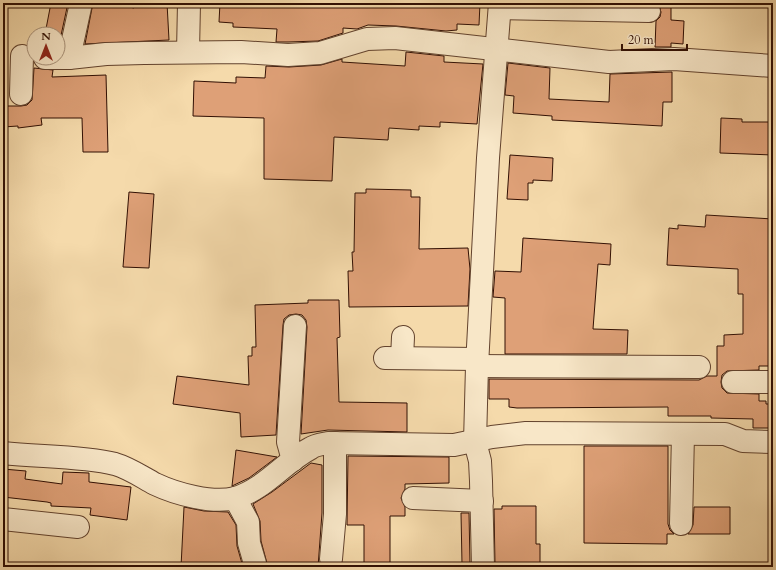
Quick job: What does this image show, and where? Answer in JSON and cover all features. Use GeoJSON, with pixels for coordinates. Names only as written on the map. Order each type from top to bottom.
{"type":"FeatureCollection","features":[{"type":"Feature","properties":{"kind":"street"},"geometry":{"type":"LineString","coordinates":[[80,3],[69,58],[106,54],[188,52],[241,52],[288,55],[320,53],[367,39],[395,38],[609,62],[674,59],[773,66]]}},
{"type":"Feature","properties":{"kind":"street"},"geometry":{"type":"LineString","coordinates":[[188,52],[189,3]]}},
{"type":"Feature","properties":{"kind":"street"},"geometry":{"type":"LineString","coordinates":[[483,567],[480,461],[475,442],[477,363],[488,158],[500,5],[649,11]]}},
{"type":"Feature","properties":{"kind":"street"},"geometry":{"type":"LineString","coordinates":[[20,56],[21,94]]}},
{"type":"Feature","properties":{"kind":"street"},"geometry":{"type":"LineString","coordinates":[[294,460],[288,442],[295,326]]}},
{"type":"Feature","properties":{"kind":"street"},"geometry":{"type":"LineString","coordinates":[[397,351],[477,363],[699,367]]}},
{"type":"Feature","properties":{"kind":"street"},"geometry":{"type":"LineString","coordinates":[[734,382],[773,382]]}},
{"type":"Feature","properties":{"kind":"street"},"geometry":{"type":"LineString","coordinates":[[3,454],[110,464],[134,472],[157,485],[178,493],[197,498],[217,499],[235,498],[258,487],[311,447],[335,443],[454,445],[475,442],[492,437],[526,433],[725,434],[743,441],[773,442]]}},
{"type":"Feature","properties":{"kind":"street"},"geometry":{"type":"LineString","coordinates":[[681,524],[683,434]]}},
{"type":"Feature","properties":{"kind":"street"},"geometry":{"type":"LineString","coordinates":[[331,559],[335,514],[335,443]]}},
{"type":"Feature","properties":{"kind":"street"},"geometry":{"type":"LineString","coordinates":[[235,498],[248,522],[249,543],[256,567]]}},
{"type":"Feature","properties":{"kind":"street"},"geometry":{"type":"LineString","coordinates":[[413,498],[482,501]]}},
{"type":"Feature","properties":{"kind":"street"},"geometry":{"type":"LineString","coordinates":[[3,519],[78,527]]}},
{"type":"Feature","properties":{"kind":"building"},"geometry":{"type":"Polygon","coordinates":[[[51,3],[68,3],[63,26],[47,26],[51,3]]]}},
{"type":"Feature","properties":{"kind":"building"},"geometry":{"type":"Polygon","coordinates":[[[93,3],[110,3],[134,8],[133,3],[167,3],[169,40],[85,44],[93,3]]]}},
{"type":"Feature","properties":{"kind":"building"},"geometry":{"type":"Polygon","coordinates":[[[220,3],[480,3],[479,25],[457,24],[457,30],[446,31],[368,25],[357,29],[343,28],[343,33],[318,41],[276,42],[277,29],[233,27],[233,23],[219,22],[220,3]]]}},
{"type":"Feature","properties":{"kind":"building"},"geometry":{"type":"Polygon","coordinates":[[[658,3],[671,3],[671,20],[684,21],[683,44],[671,43],[671,47],[655,47],[656,21],[660,17],[661,12],[658,3]]]}},
{"type":"Feature","properties":{"kind":"building"},"geometry":{"type":"Polygon","coordinates":[[[406,52],[444,56],[444,62],[483,64],[477,124],[440,122],[440,127],[419,126],[419,130],[389,128],[388,140],[334,137],[332,181],[264,179],[264,118],[193,116],[194,81],[236,83],[236,77],[265,78],[266,66],[289,67],[321,65],[342,59],[342,62],[405,66],[406,52]]]}},
{"type":"Feature","properties":{"kind":"building"},"geometry":{"type":"Polygon","coordinates":[[[508,63],[550,68],[549,99],[609,102],[610,74],[672,72],[672,102],[663,102],[662,126],[552,120],[552,116],[513,113],[514,96],[505,95],[508,63]]]}},
{"type":"Feature","properties":{"kind":"building"},"geometry":{"type":"Polygon","coordinates":[[[34,68],[53,70],[52,77],[106,75],[108,152],[83,152],[82,118],[41,118],[42,125],[18,128],[18,126],[3,127],[3,106],[27,105],[32,100],[34,68]]]}},
{"type":"Feature","properties":{"kind":"building"},"geometry":{"type":"Polygon","coordinates":[[[721,118],[742,119],[742,122],[773,122],[773,155],[720,153],[721,118]]]}},
{"type":"Feature","properties":{"kind":"building"},"geometry":{"type":"Polygon","coordinates":[[[510,155],[553,158],[552,181],[533,180],[533,183],[528,183],[528,200],[507,199],[510,155]]]}},
{"type":"Feature","properties":{"kind":"building"},"geometry":{"type":"Polygon","coordinates":[[[366,189],[411,190],[411,197],[420,197],[419,249],[468,248],[470,269],[468,306],[349,307],[348,271],[353,271],[352,252],[354,252],[355,193],[366,193],[366,189]]]}},
{"type":"Feature","properties":{"kind":"building"},"geometry":{"type":"Polygon","coordinates":[[[129,192],[154,194],[149,268],[123,267],[129,192]]]}},
{"type":"Feature","properties":{"kind":"building"},"geometry":{"type":"Polygon","coordinates":[[[706,215],[773,219],[773,366],[759,366],[759,370],[727,371],[722,375],[721,382],[722,388],[727,393],[759,394],[759,401],[766,401],[766,404],[770,404],[770,428],[753,428],[753,419],[711,418],[711,416],[668,416],[668,407],[517,408],[509,407],[509,399],[489,399],[489,379],[699,380],[707,376],[717,376],[717,346],[724,346],[724,335],[743,334],[743,294],[738,294],[738,269],[667,265],[669,228],[678,229],[678,225],[705,227],[706,215]]]}},
{"type":"Feature","properties":{"kind":"building"},"geometry":{"type":"Polygon","coordinates":[[[523,238],[611,244],[610,265],[598,264],[593,329],[628,330],[627,354],[505,354],[505,298],[493,297],[495,271],[521,272],[523,238]]]}},
{"type":"Feature","properties":{"kind":"building"},"geometry":{"type":"Polygon","coordinates":[[[308,300],[339,300],[340,337],[337,338],[339,402],[407,403],[407,432],[328,430],[301,434],[307,327],[306,320],[302,315],[296,314],[289,315],[284,319],[283,325],[276,435],[241,437],[240,413],[173,404],[177,376],[249,385],[248,356],[252,356],[252,347],[256,347],[255,305],[308,303],[308,300]]]}},
{"type":"Feature","properties":{"kind":"building"},"geometry":{"type":"Polygon","coordinates":[[[584,446],[668,446],[668,524],[670,530],[674,534],[667,534],[667,544],[584,543],[584,446]]]}},
{"type":"Feature","properties":{"kind":"building"},"geometry":{"type":"Polygon","coordinates":[[[236,450],[277,457],[249,478],[232,486],[236,450]]]}},
{"type":"Feature","properties":{"kind":"building"},"geometry":{"type":"Polygon","coordinates":[[[348,456],[449,457],[449,483],[405,484],[405,489],[401,498],[405,507],[405,516],[390,516],[390,567],[364,567],[364,525],[347,525],[348,456]]]}},
{"type":"Feature","properties":{"kind":"building"},"geometry":{"type":"Polygon","coordinates":[[[311,463],[322,465],[322,513],[318,567],[268,567],[261,541],[260,521],[253,504],[311,463]]]}},
{"type":"Feature","properties":{"kind":"building"},"geometry":{"type":"Polygon","coordinates":[[[3,469],[26,471],[25,479],[62,484],[63,472],[89,473],[89,482],[131,487],[127,520],[90,515],[91,508],[51,506],[51,503],[47,502],[3,497],[3,469]]]}},
{"type":"Feature","properties":{"kind":"building"},"geometry":{"type":"Polygon","coordinates":[[[502,506],[536,506],[536,544],[540,544],[540,567],[503,567],[503,564],[495,564],[494,509],[502,509],[502,506]]]}},
{"type":"Feature","properties":{"kind":"building"},"geometry":{"type":"Polygon","coordinates":[[[184,507],[204,511],[228,512],[236,525],[237,546],[243,567],[181,567],[184,507]]]}},
{"type":"Feature","properties":{"kind":"building"},"geometry":{"type":"Polygon","coordinates":[[[694,507],[730,507],[730,534],[688,534],[693,525],[694,507]]]}},
{"type":"Feature","properties":{"kind":"building"},"geometry":{"type":"Polygon","coordinates":[[[461,513],[469,513],[470,564],[462,564],[461,513]]]}}]}
